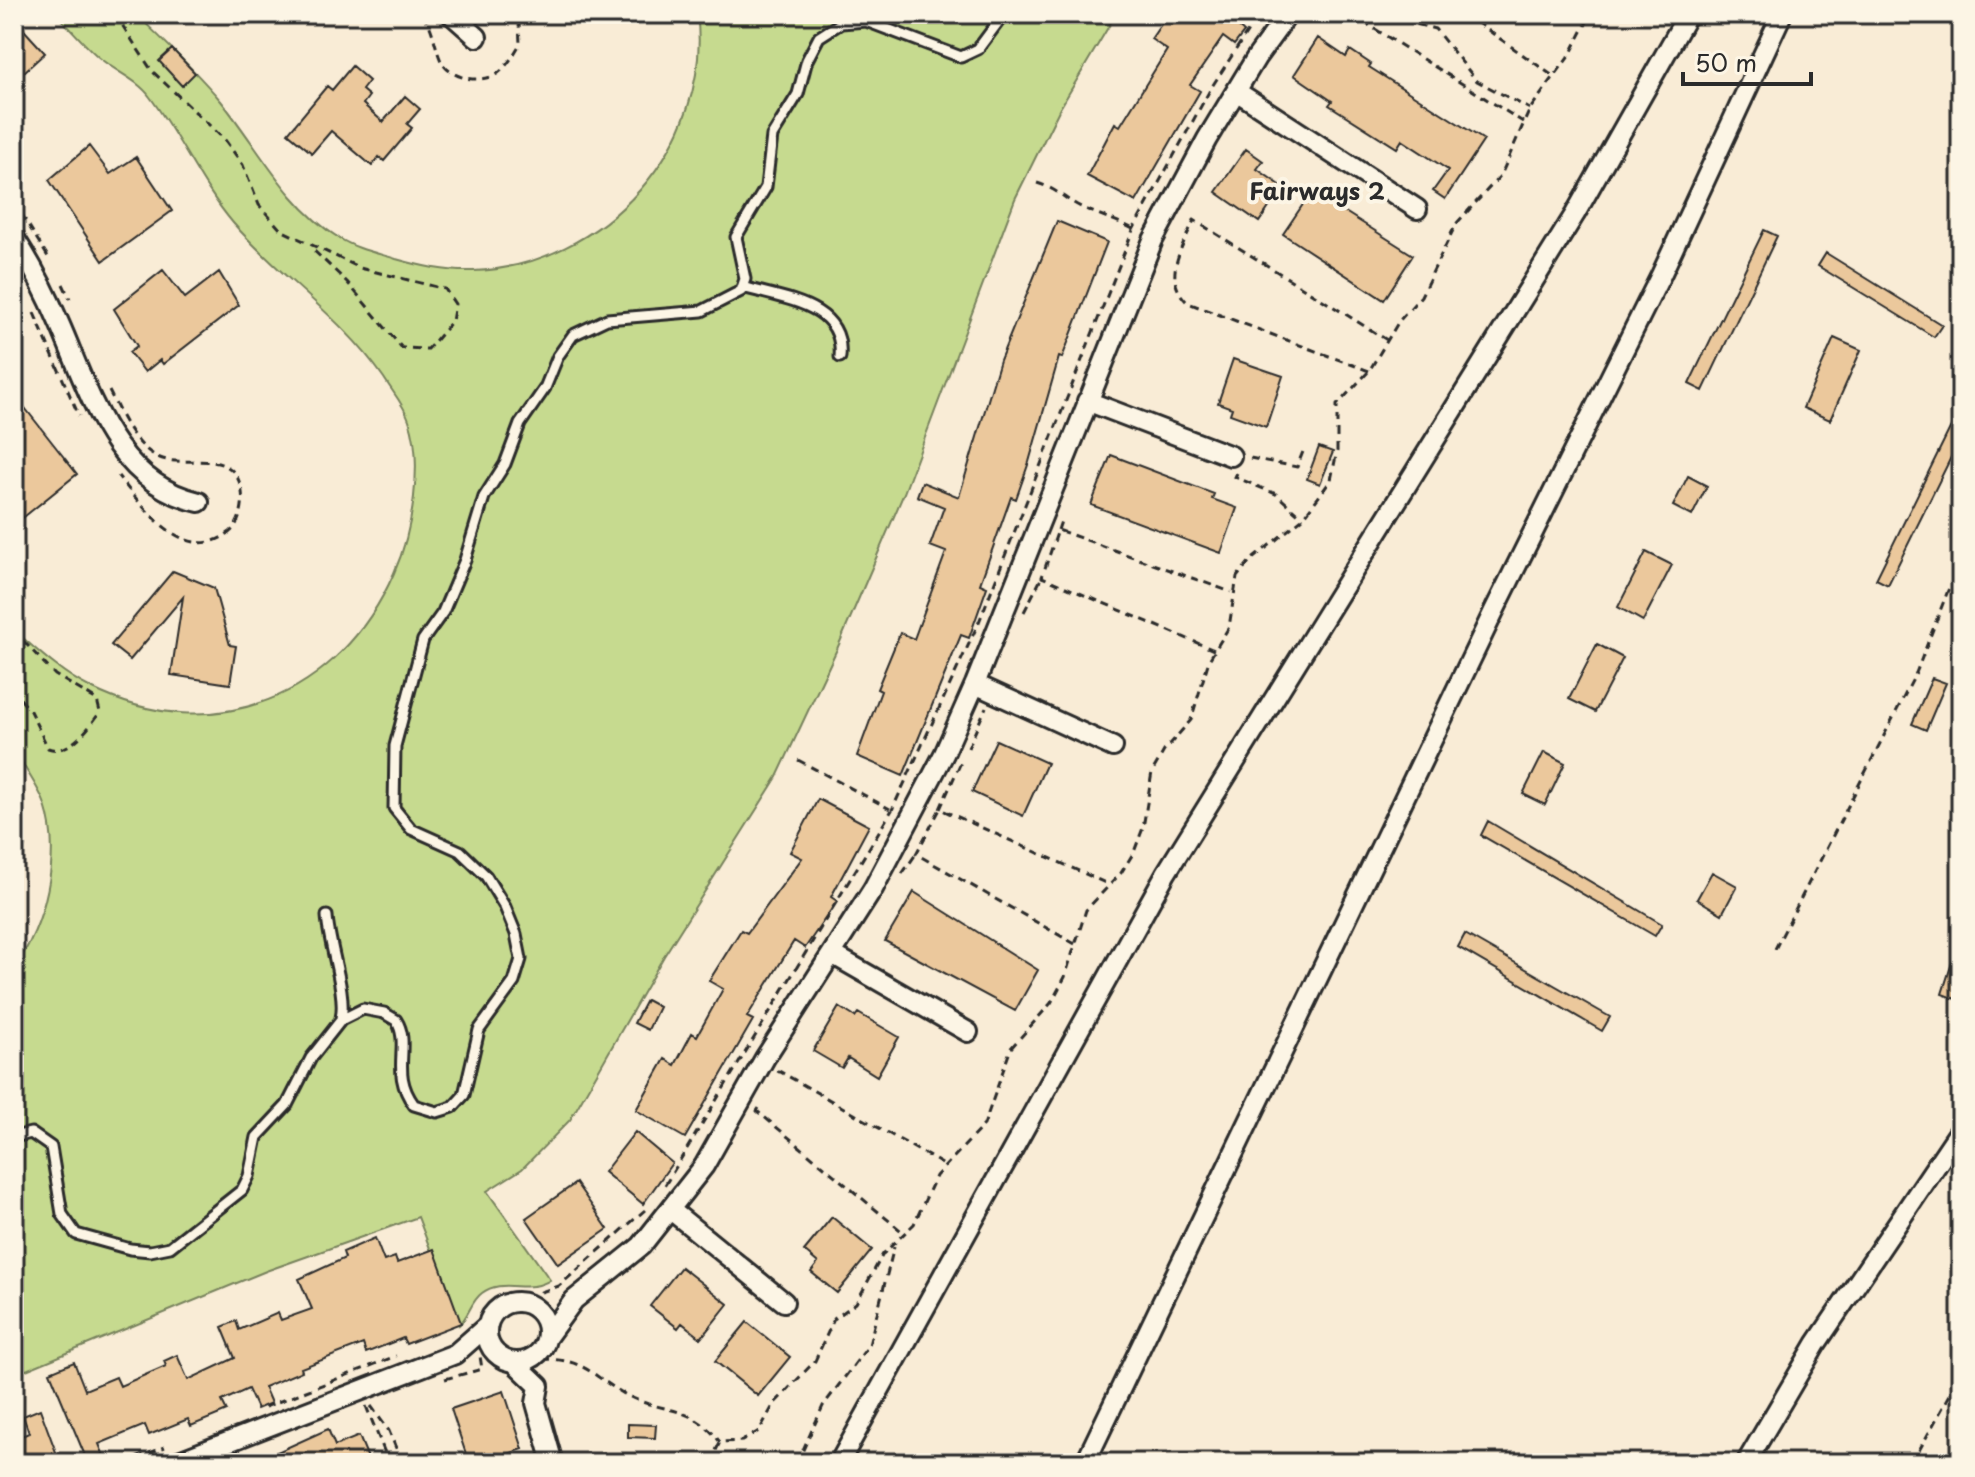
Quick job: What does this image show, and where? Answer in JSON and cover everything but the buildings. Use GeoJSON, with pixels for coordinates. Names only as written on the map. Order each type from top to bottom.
{"type":"FeatureCollection","features":[{"type":"Feature","properties":{"kind":"street"},"geometry":{"type":"LineString","coordinates":[[451,14],[477,37]]}},
{"type":"Feature","properties":{"kind":"street"},"geometry":{"type":"LineString","coordinates":[[455,1354],[531,1358],[544,1348],[574,1300],[626,1261],[672,1211],[704,1166],[765,1058],[832,954],[910,819],[975,684],[1153,240],[1236,91],[1288,14]]}},
{"type":"Feature","properties":{"kind":"street"},"geometry":{"type":"LineString","coordinates":[[839,1463],[1166,873],[1575,214],[1688,14]]}},
{"type":"Feature","properties":{"kind":"street"},"geometry":{"type":"LineString","coordinates":[[1085,1463],[1481,639],[1661,275],[1782,14]]}},
{"type":"Feature","properties":{"kind":"street"},"geometry":{"type":"LineString","coordinates":[[1236,91],[1417,209]]}},
{"type":"Feature","properties":{"kind":"street"},"geometry":{"type":"LineString","coordinates":[[14,237],[51,303],[97,411],[118,446],[153,484],[199,502]]}},
{"type":"Feature","properties":{"kind":"street"},"geometry":{"type":"LineString","coordinates":[[1087,401],[1238,460]]}},
{"type":"Feature","properties":{"kind":"street"},"geometry":{"type":"LineString","coordinates":[[975,684],[1113,747]]}},
{"type":"Feature","properties":{"kind":"street"},"geometry":{"type":"LineString","coordinates":[[832,954],[968,1032]]}},
{"type":"Feature","properties":{"kind":"street"},"geometry":{"type":"LineString","coordinates":[[1746,1463],[1816,1344],[1961,1129]]}},
{"type":"Feature","properties":{"kind":"street"},"geometry":{"type":"LineString","coordinates":[[672,1211],[784,1302]]}},
{"type":"Feature","properties":{"kind":"street"},"geometry":{"type":"LineString","coordinates":[[174,1463],[455,1354],[488,1325],[504,1305],[574,1300]]}},
{"type":"Feature","properties":{"kind":"street"},"geometry":{"type":"LineString","coordinates":[[534,1305],[542,1314],[544,1348],[544,1386],[536,1403]]}},
{"type":"Feature","properties":{"kind":"street"},"geometry":{"type":"LineString","coordinates":[[488,1325],[490,1342],[539,1386],[536,1403],[553,1463]]}},
{"type":"Feature","properties":{"kind":"lane"},"geometry":{"type":"LineString","coordinates":[[342,991],[363,1009],[390,1016],[400,1026],[400,1073],[414,1105],[437,1112],[459,1102],[467,1087],[479,1030],[508,993],[519,971],[520,947],[505,907],[475,863],[453,847],[411,829],[394,808],[397,731],[417,674],[423,640],[443,612],[465,560],[484,497],[505,464],[520,424],[545,388],[558,356],[573,335],[607,319],[702,311],[735,297],[743,287],[744,274],[736,237],[761,200],[769,172],[772,136],[798,94],[807,60],[819,37],[841,23],[866,21],[961,57],[978,49],[1004,14]]}},
{"type":"Feature","properties":{"kind":"lane"},"geometry":{"type":"LineString","coordinates":[[743,287],[823,312],[837,333],[840,357]]}},
{"type":"Feature","properties":{"kind":"lane"},"geometry":{"type":"LineString","coordinates":[[327,916],[331,954],[342,991],[341,1020]]}},
{"type":"Feature","properties":{"kind":"lane"},"geometry":{"type":"LineString","coordinates":[[14,1137],[31,1133],[51,1147],[62,1214],[76,1234],[130,1249],[150,1251],[170,1247],[242,1190],[249,1176],[257,1137],[287,1105],[311,1058],[341,1020],[363,1009]]}},
{"type":"Feature","properties":{"kind":"path"},"geometry":{"type":"LineString","coordinates":[[115,14],[152,71],[215,128],[235,152],[251,191],[269,218],[310,247],[347,282],[402,348],[428,349],[452,321],[455,304],[445,289],[360,268],[310,247]]}},
{"type":"Feature","properties":{"kind":"path"},"geometry":{"type":"LineString","coordinates":[[658,1196],[892,810],[979,622],[1076,368],[1133,230],[1211,88],[1259,14]]}},
{"type":"Feature","properties":{"kind":"path"},"geometry":{"type":"LineString","coordinates":[[1351,14],[1523,122]]}},
{"type":"Feature","properties":{"kind":"path"},"geometry":{"type":"LineString","coordinates":[[1376,14],[1435,29],[1477,81],[1530,109]]}},
{"type":"Feature","properties":{"kind":"path"},"geometry":{"type":"LineString","coordinates":[[1465,14],[1553,76]]}},
{"type":"Feature","properties":{"kind":"path"},"geometry":{"type":"LineString","coordinates":[[720,1442],[742,1441],[759,1431],[774,1404],[815,1361],[834,1319],[856,1303],[877,1263],[914,1224],[930,1186],[944,1166],[963,1151],[984,1125],[1011,1048],[1051,1003],[1065,977],[1086,910],[1110,885],[1134,852],[1143,828],[1157,761],[1191,720],[1214,650],[1229,627],[1232,592],[1243,568],[1303,518],[1323,493],[1336,466],[1337,405],[1369,371],[1430,282],[1456,224],[1501,175],[1530,109],[1570,55],[1591,14]]}},
{"type":"Feature","properties":{"kind":"path"},"geometry":{"type":"LineString","coordinates":[[1037,183],[1153,240]]}},
{"type":"Feature","properties":{"kind":"path"},"geometry":{"type":"LineString","coordinates":[[14,202],[55,270]]}},
{"type":"Feature","properties":{"kind":"path"},"geometry":{"type":"LineString","coordinates":[[1369,371],[1188,303],[1180,296],[1173,276],[1194,220],[1388,341]]}},
{"type":"Feature","properties":{"kind":"path"},"geometry":{"type":"LineString","coordinates":[[14,276],[81,421]]}},
{"type":"Feature","properties":{"kind":"path"},"geometry":{"type":"LineString","coordinates":[[61,281],[72,305]]}},
{"type":"Feature","properties":{"kind":"path"},"geometry":{"type":"LineString","coordinates":[[104,381],[122,416],[146,449],[175,461],[218,462],[233,474],[242,490],[242,509],[234,528],[220,539],[206,543],[190,541],[167,530],[115,472]]}},
{"type":"Feature","properties":{"kind":"path"},"geometry":{"type":"LineString","coordinates":[[1303,518],[1276,494],[1235,477],[1238,460],[1297,467],[1304,449]]}},
{"type":"Feature","properties":{"kind":"path"},"geometry":{"type":"LineString","coordinates":[[1214,650],[1042,577],[1058,530],[1232,592]]}},
{"type":"Feature","properties":{"kind":"path"},"geometry":{"type":"LineString","coordinates":[[1775,949],[1916,673],[1961,557]]}},
{"type":"Feature","properties":{"kind":"path"},"geometry":{"type":"LineString","coordinates":[[14,631],[55,675],[97,700],[100,712],[66,749],[57,752],[48,748],[30,711],[14,691]]}},
{"type":"Feature","properties":{"kind":"path"},"geometry":{"type":"LineString","coordinates":[[798,760],[929,830]]}},
{"type":"Feature","properties":{"kind":"path"},"geometry":{"type":"LineString","coordinates":[[1075,944],[916,854],[940,809],[1110,885]]}},
{"type":"Feature","properties":{"kind":"path"},"geometry":{"type":"LineString","coordinates":[[772,1084],[779,1071],[944,1166]]}},
{"type":"Feature","properties":{"kind":"path"},"geometry":{"type":"LineString","coordinates":[[764,1098],[757,1111],[905,1234]]}},
{"type":"Feature","properties":{"kind":"path"},"geometry":{"type":"LineString","coordinates":[[534,1305],[541,1292],[559,1286],[651,1204]]}},
{"type":"Feature","properties":{"kind":"path"},"geometry":{"type":"LineString","coordinates":[[797,1463],[823,1406],[869,1345],[895,1243]]}},
{"type":"Feature","properties":{"kind":"path"},"geometry":{"type":"LineString","coordinates":[[544,1348],[580,1364],[620,1392],[689,1413],[704,1423],[720,1442]]}},
{"type":"Feature","properties":{"kind":"path"},"geometry":{"type":"LineString","coordinates":[[1912,1463],[1961,1375]]}},
{"type":"Feature","properties":{"kind":"path"},"geometry":{"type":"LineString","coordinates":[[389,1463],[365,1404],[369,1403],[389,1431],[402,1463]]}},
{"type":"Feature","properties":{"kind":"path"},"geometry":{"type":"LineString","coordinates":[[710,1463],[720,1442]]}},
{"type":"Feature","properties":{"kind":"green space"},"geometry":{"type":"Polygon","coordinates":[[[55,14],[136,14],[211,90],[274,175],[321,225],[346,242],[367,250],[424,266],[473,271],[521,264],[565,247],[605,222],[640,190],[668,151],[687,108],[698,62],[697,14],[1116,14],[1059,110],[1015,199],[904,493],[837,649],[777,777],[664,956],[570,1120],[522,1169],[487,1191],[550,1280],[533,1286],[490,1288],[478,1296],[459,1325],[418,1217],[266,1271],[14,1375],[14,968],[42,911],[48,890],[52,846],[45,805],[20,759],[12,736],[14,630],[70,676],[137,706],[183,713],[227,711],[268,700],[307,680],[341,652],[371,616],[400,557],[411,518],[416,477],[416,456],[407,414],[367,356],[233,223],[145,91],[96,55],[55,14]]]}},
{"type":"Feature","properties":{"kind":"district","name":"Fairways 2"},"geometry":{"type":"Point","coordinates":[1317,190]}}]}
